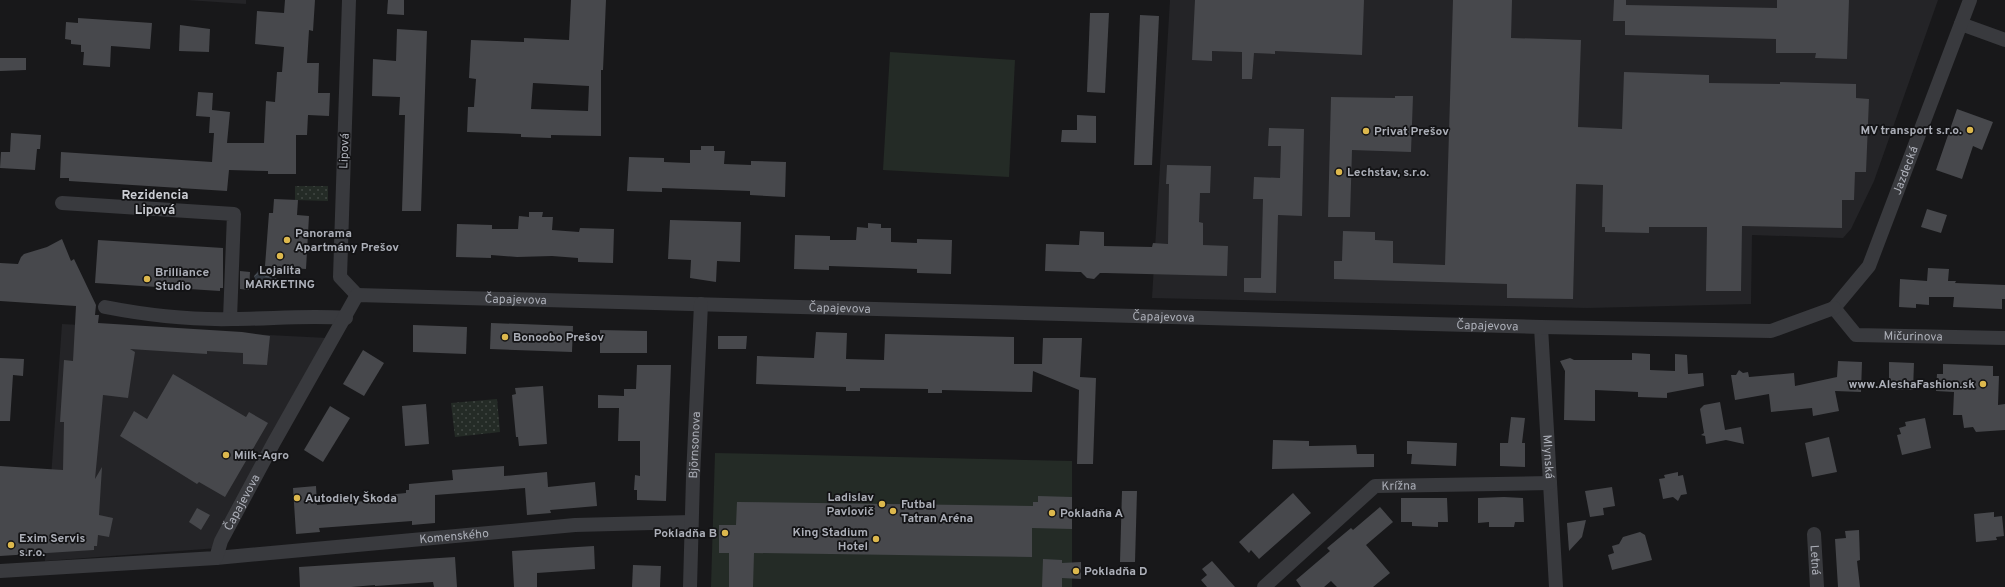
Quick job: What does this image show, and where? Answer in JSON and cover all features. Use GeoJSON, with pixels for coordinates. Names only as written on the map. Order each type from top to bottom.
{"type":"FeatureCollection","features":[{"type":"Feature","properties":{"kind":"street","name":"Lipová"},"geometry":{"type":"LineString","coordinates":[[349,0],[340,277],[357,295]]}},
{"type":"Feature","properties":{"kind":"street","name":"Jazdecká"},"geometry":{"type":"LineString","coordinates":[[1834,308],[1869,266],[1970,0]]}},
{"type":"Feature","properties":{"kind":"street"},"geometry":{"type":"LineString","coordinates":[[1961,24],[2005,40]]}},
{"type":"Feature","properties":{"kind":"street"},"geometry":{"type":"LineString","coordinates":[[62,203],[234,214],[230,319]]}},
{"type":"Feature","properties":{"kind":"street","name":"Čapajevova"},"geometry":{"type":"LineString","coordinates":[[216,558],[221,541],[273,444],[346,318],[357,295],[1541,327],[1771,331],[1834,308]]}},
{"type":"Feature","properties":{"kind":"street","name":"Björnsonova"},"geometry":{"type":"LineString","coordinates":[[690,587],[701,304]]}},
{"type":"Feature","properties":{"kind":"street"},"geometry":{"type":"LineString","coordinates":[[105,307],[146,314],[230,319],[328,316],[346,318]]}},
{"type":"Feature","properties":{"kind":"street","name":"Mičurinova"},"geometry":{"type":"LineString","coordinates":[[1834,308],[1856,335],[2005,338]]}},
{"type":"Feature","properties":{"kind":"street","name":"Mlynská"},"geometry":{"type":"LineString","coordinates":[[1541,327],[1555,587]]}},
{"type":"Feature","properties":{"kind":"street","name":"Krížna"},"geometry":{"type":"LineString","coordinates":[[1264,587],[1375,486],[1550,483]]}},
{"type":"Feature","properties":{"kind":"street","name":"Komenského"},"geometry":{"type":"LineString","coordinates":[[216,558],[575,525],[692,522]]}},
{"type":"Feature","properties":{"kind":"street","name":"Letná"},"geometry":{"type":"LineString","coordinates":[[1814,534],[1817,587]]}},
{"type":"Feature","properties":{"kind":"street"},"geometry":{"type":"LineString","coordinates":[[0,571],[216,558]]}},
{"type":"Feature","properties":{"kind":"shaded area"},"geometry":{"type":"Polygon","coordinates":[[[187,0],[246,0],[246,4],[187,0]]]}},
{"type":"Feature","properties":{"kind":"shaded area"},"geometry":{"type":"Polygon","coordinates":[[[1170,0],[1938,0],[1874,181],[1851,229],[1843,238],[1752,235],[1751,304],[1587,308],[1152,298],[1170,0]]]}},
{"type":"Feature","properties":{"kind":"shaded area"},"geometry":{"type":"Polygon","coordinates":[[[890,52],[1015,60],[1009,177],[883,170],[890,52]]]}},
{"type":"Feature","properties":{"kind":"shaded area"},"geometry":{"type":"Polygon","coordinates":[[[295,186],[328,186],[328,201],[295,200],[295,186]]]}},
{"type":"Feature","properties":{"kind":"shaded area","name":"Milk-Agro"},"geometry":{"type":"Polygon","coordinates":[[[62,324],[327,338],[218,548],[45,561],[62,324]]]}},
{"type":"Feature","properties":{"kind":"shaded area"},"geometry":{"type":"Polygon","coordinates":[[[497,399],[500,432],[455,437],[451,403],[497,399]]]}},
{"type":"Feature","properties":{"kind":"shaded area","name":"Futbal Tatran Aréna"},"geometry":{"type":"Polygon","coordinates":[[[715,453],[1072,461],[1072,587],[711,587],[715,453]]]}},
{"type":"Feature","properties":{"kind":"water"},"geometry":{"type":"Polygon","coordinates":[[[259,270],[278,280],[275,287],[264,288],[257,285],[254,276],[259,270]]]}},
{"type":"Feature","properties":{"kind":"building"},"geometry":{"type":"Polygon","coordinates":[[[285,0],[315,0],[313,31],[309,30],[307,63],[319,63],[318,93],[330,93],[329,116],[308,115],[307,135],[296,135],[296,174],[268,174],[268,171],[229,170],[227,191],[69,181],[69,178],[60,178],[61,152],[212,162],[214,133],[209,133],[210,117],[196,116],[198,92],[213,93],[212,110],[230,112],[227,143],[264,143],[266,101],[275,102],[277,72],[282,72],[284,47],[255,44],[257,11],[284,13],[285,0]]]}},
{"type":"Feature","properties":{"kind":"building"},"geometry":{"type":"Polygon","coordinates":[[[388,0],[404,0],[404,15],[387,14],[388,0]]]}},
{"type":"Feature","properties":{"kind":"building"},"geometry":{"type":"Polygon","coordinates":[[[571,0],[606,0],[603,70],[601,70],[601,136],[551,135],[551,138],[521,137],[521,134],[467,132],[468,107],[474,107],[476,79],[469,78],[471,40],[524,42],[524,38],[569,40],[571,0]],[[533,83],[531,109],[588,111],[589,86],[533,83]]]}},
{"type":"Feature","properties":{"kind":"building"},"geometry":{"type":"Polygon","coordinates":[[[1195,0],[1364,0],[1362,55],[1275,51],[1275,54],[1254,53],[1252,79],[1242,79],[1242,52],[1212,51],[1212,61],[1192,60],[1195,0]]]}},
{"type":"Feature","properties":{"kind":"building"},"geometry":{"type":"Polygon","coordinates":[[[1453,0],[1512,0],[1511,38],[1581,40],[1578,127],[1622,129],[1624,72],[1709,75],[1709,83],[1780,84],[1780,82],[1856,84],[1856,98],[1869,99],[1866,172],[1855,172],[1854,200],[1842,200],[1842,228],[1742,226],[1741,291],[1706,291],[1707,227],[1649,227],[1649,233],[1605,232],[1605,227],[1602,227],[1603,185],[1576,184],[1573,299],[1507,298],[1507,284],[1334,279],[1334,261],[1342,261],[1343,231],[1375,232],[1375,240],[1393,241],[1393,263],[1445,265],[1453,0]]]}},
{"type":"Feature","properties":{"kind":"building"},"geometry":{"type":"Polygon","coordinates":[[[1614,0],[1626,0],[1626,5],[1777,8],[1777,0],[1849,0],[1847,59],[1815,58],[1816,53],[1776,53],[1776,39],[1625,35],[1625,21],[1613,21],[1614,0]]]}},
{"type":"Feature","properties":{"kind":"building"},"geometry":{"type":"Polygon","coordinates":[[[1090,13],[1109,13],[1105,93],[1087,92],[1090,13]]]}},
{"type":"Feature","properties":{"kind":"building"},"geometry":{"type":"Polygon","coordinates":[[[1140,15],[1159,16],[1152,165],[1134,165],[1140,15]]]}},
{"type":"Feature","properties":{"kind":"building"},"geometry":{"type":"Polygon","coordinates":[[[78,18],[152,23],[150,49],[111,46],[110,67],[83,65],[84,52],[81,52],[81,45],[71,44],[71,40],[65,39],[66,22],[78,23],[78,18]]]}},
{"type":"Feature","properties":{"kind":"building"},"geometry":{"type":"Polygon","coordinates":[[[180,25],[210,29],[209,52],[179,51],[180,25]]]}},
{"type":"Feature","properties":{"kind":"building"},"geometry":{"type":"Polygon","coordinates":[[[397,29],[427,31],[421,211],[402,211],[405,115],[399,115],[400,97],[372,96],[373,59],[396,61],[397,29]]]}},
{"type":"Feature","properties":{"kind":"building"},"geometry":{"type":"Polygon","coordinates":[[[0,58],[26,58],[26,70],[0,71],[0,58]]]}},
{"type":"Feature","properties":{"kind":"building"},"geometry":{"type":"Polygon","coordinates":[[[1395,96],[1413,96],[1411,152],[1352,150],[1350,217],[1328,217],[1331,97],[1395,98],[1395,96]]]}},
{"type":"Feature","properties":{"kind":"building"},"geometry":{"type":"Polygon","coordinates":[[[1957,109],[1993,122],[1982,150],[1973,146],[1962,179],[1936,170],[1957,109]]]}},
{"type":"Feature","properties":{"kind":"building"},"geometry":{"type":"Polygon","coordinates":[[[1077,115],[1096,116],[1096,143],[1061,142],[1062,130],[1077,130],[1077,115]]]}},
{"type":"Feature","properties":{"kind":"building"},"geometry":{"type":"Polygon","coordinates":[[[1269,128],[1304,129],[1302,216],[1278,215],[1276,293],[1244,292],[1244,278],[1261,278],[1263,199],[1253,199],[1254,177],[1280,178],[1281,146],[1268,146],[1269,128]]]}},
{"type":"Feature","properties":{"kind":"building"},"geometry":{"type":"Polygon","coordinates":[[[11,133],[41,135],[40,149],[37,149],[35,170],[0,168],[1,152],[10,152],[11,133]]]}},
{"type":"Feature","properties":{"kind":"building"},"geometry":{"type":"Polygon","coordinates":[[[701,146],[714,146],[714,151],[725,151],[724,164],[751,165],[751,161],[786,162],[785,197],[750,195],[750,191],[662,188],[662,192],[627,191],[629,157],[664,158],[664,162],[690,163],[690,150],[701,150],[701,146]]]}},
{"type":"Feature","properties":{"kind":"building"},"geometry":{"type":"Polygon","coordinates":[[[1167,165],[1211,166],[1210,193],[1200,193],[1199,222],[1203,223],[1203,245],[1228,246],[1227,276],[1100,273],[1094,279],[1087,278],[1081,272],[1045,271],[1046,244],[1079,245],[1080,231],[1104,232],[1104,246],[1152,247],[1153,243],[1168,244],[1169,184],[1166,184],[1167,165]]]}},
{"type":"Feature","properties":{"kind":"building","name":"Panorama Apartmány Prešov"},"geometry":{"type":"Polygon","coordinates":[[[274,199],[298,200],[297,215],[309,216],[306,269],[265,266],[269,213],[273,213],[274,199]]]}},
{"type":"Feature","properties":{"kind":"building"},"geometry":{"type":"Polygon","coordinates":[[[1927,209],[1947,215],[1941,233],[1921,227],[1927,209]]]}},
{"type":"Feature","properties":{"kind":"building"},"geometry":{"type":"Polygon","coordinates":[[[529,212],[543,212],[542,217],[553,217],[552,230],[579,232],[580,228],[614,229],[613,263],[578,262],[578,258],[552,256],[517,257],[491,255],[491,258],[456,257],[457,224],[492,225],[492,229],[518,229],[519,216],[529,217],[529,212]]]}},
{"type":"Feature","properties":{"kind":"building"},"geometry":{"type":"Polygon","coordinates":[[[670,220],[741,222],[740,262],[717,261],[716,282],[690,278],[691,260],[668,259],[670,220]]]}},
{"type":"Feature","properties":{"kind":"building"},"geometry":{"type":"Polygon","coordinates":[[[868,223],[881,224],[881,228],[891,228],[891,242],[917,243],[917,239],[952,240],[951,274],[917,273],[917,269],[829,266],[829,270],[794,269],[795,235],[830,236],[830,240],[856,240],[857,227],[868,228],[868,223]]]}},
{"type":"Feature","properties":{"kind":"building"},"geometry":{"type":"Polygon","coordinates":[[[62,239],[71,261],[74,259],[96,305],[95,315],[99,315],[98,323],[242,332],[270,336],[267,365],[243,364],[243,353],[207,351],[207,354],[130,349],[135,352],[128,398],[103,395],[95,479],[102,467],[99,515],[113,518],[109,537],[98,535],[97,546],[94,546],[94,550],[0,556],[0,466],[63,470],[64,422],[60,422],[64,360],[73,361],[76,306],[0,301],[0,263],[18,264],[24,254],[47,247],[62,239]]]}},
{"type":"Feature","properties":{"kind":"building"},"geometry":{"type":"Polygon","coordinates":[[[98,240],[223,248],[223,288],[220,288],[220,291],[95,283],[98,240]]]}},
{"type":"Feature","properties":{"kind":"building"},"geometry":{"type":"Polygon","coordinates":[[[1928,268],[1949,269],[1948,281],[1956,281],[1955,283],[2005,285],[2005,299],[2002,299],[2002,309],[1953,307],[1954,297],[1929,297],[1929,305],[1916,304],[1916,308],[1899,307],[1900,279],[1927,281],[1928,268]]]}},
{"type":"Feature","properties":{"kind":"building"},"geometry":{"type":"Polygon","coordinates":[[[240,271],[250,272],[249,290],[240,289],[240,271]]]}},
{"type":"Feature","properties":{"kind":"building"},"geometry":{"type":"Polygon","coordinates":[[[491,323],[573,326],[572,352],[490,349],[491,323]]]}},
{"type":"Feature","properties":{"kind":"building"},"geometry":{"type":"Polygon","coordinates":[[[413,325],[467,327],[466,354],[413,352],[413,325]]]}},
{"type":"Feature","properties":{"kind":"building"},"geometry":{"type":"Polygon","coordinates":[[[600,330],[647,331],[647,353],[600,353],[600,330]]]}},
{"type":"Feature","properties":{"kind":"building"},"geometry":{"type":"Polygon","coordinates":[[[816,332],[847,333],[846,359],[884,360],[885,334],[1014,337],[1014,364],[1042,364],[1043,338],[1082,338],[1080,377],[1096,378],[1093,464],[1077,464],[1079,390],[1033,371],[1032,392],[942,390],[942,393],[928,393],[928,389],[860,388],[860,391],[846,391],[846,387],[756,384],[757,356],[814,358],[816,332]]]}},
{"type":"Feature","properties":{"kind":"building"},"geometry":{"type":"Polygon","coordinates":[[[718,336],[747,336],[746,349],[718,349],[718,336]]]}},
{"type":"Feature","properties":{"kind":"building"},"geometry":{"type":"Polygon","coordinates":[[[363,350],[384,363],[364,396],[343,384],[363,350]]]}},
{"type":"Feature","properties":{"kind":"building"},"geometry":{"type":"Polygon","coordinates":[[[1632,353],[1650,354],[1650,370],[1675,371],[1675,354],[1687,355],[1688,374],[1703,373],[1704,386],[1667,393],[1667,398],[1638,397],[1638,392],[1595,390],[1595,421],[1564,420],[1565,371],[1560,361],[1570,358],[1574,360],[1632,360],[1632,353]]]}},
{"type":"Feature","properties":{"kind":"building"},"geometry":{"type":"Polygon","coordinates":[[[0,358],[24,359],[23,376],[13,375],[10,421],[0,421],[0,358]]]}},
{"type":"Feature","properties":{"kind":"building"},"geometry":{"type":"Polygon","coordinates":[[[1838,361],[1862,362],[1861,392],[1835,391],[1839,411],[1813,416],[1812,408],[1771,412],[1769,394],[1735,400],[1731,375],[1736,375],[1739,370],[1743,373],[1748,372],[1749,377],[1794,373],[1795,386],[1837,377],[1838,361]]]}},
{"type":"Feature","properties":{"kind":"building"},"geometry":{"type":"Polygon","coordinates":[[[1889,362],[1914,363],[1913,390],[1889,389],[1889,362]]]}},
{"type":"Feature","properties":{"kind":"building"},"geometry":{"type":"Polygon","coordinates":[[[1943,364],[1993,366],[1993,376],[1999,376],[1998,405],[2005,404],[2005,430],[1976,432],[1973,427],[1964,428],[1962,415],[1953,415],[1954,392],[1936,391],[1937,374],[1943,374],[1943,364]]]}},
{"type":"Feature","properties":{"kind":"building"},"geometry":{"type":"Polygon","coordinates":[[[637,365],[671,365],[666,501],[637,500],[637,490],[634,490],[635,475],[640,476],[640,441],[618,441],[619,408],[598,408],[598,395],[624,396],[624,389],[636,389],[637,365]]]}},
{"type":"Feature","properties":{"kind":"building"},"geometry":{"type":"Polygon","coordinates":[[[173,374],[246,417],[249,412],[268,423],[225,497],[199,482],[197,484],[120,436],[134,411],[147,419],[173,374]]]}},
{"type":"Feature","properties":{"kind":"building"},"geometry":{"type":"Polygon","coordinates":[[[543,386],[547,444],[519,446],[518,437],[516,437],[512,395],[516,394],[515,388],[543,386]]]}},
{"type":"Feature","properties":{"kind":"building"},"geometry":{"type":"Polygon","coordinates":[[[1720,402],[1725,430],[1741,427],[1744,444],[1726,440],[1706,444],[1705,436],[1701,435],[1704,433],[1700,409],[1704,405],[1720,402]]]}},
{"type":"Feature","properties":{"kind":"building"},"geometry":{"type":"Polygon","coordinates":[[[426,404],[429,444],[405,446],[402,406],[426,404]]]}},
{"type":"Feature","properties":{"kind":"building"},"geometry":{"type":"Polygon","coordinates":[[[330,406],[350,418],[323,462],[304,450],[330,406]]]}},
{"type":"Feature","properties":{"kind":"building"},"geometry":{"type":"Polygon","coordinates":[[[1511,417],[1525,418],[1522,443],[1525,443],[1525,467],[1500,466],[1500,443],[1508,443],[1511,417]]]}},
{"type":"Feature","properties":{"kind":"building"},"geometry":{"type":"Polygon","coordinates":[[[1925,418],[1931,448],[1902,455],[1897,435],[1901,434],[1899,428],[1906,426],[1905,422],[1925,418]]]}},
{"type":"Feature","properties":{"kind":"building"},"geometry":{"type":"Polygon","coordinates":[[[1829,437],[1837,472],[1812,477],[1805,443],[1829,437]]]}},
{"type":"Feature","properties":{"kind":"building"},"geometry":{"type":"Polygon","coordinates":[[[1273,440],[1309,441],[1309,446],[1356,445],[1357,454],[1374,454],[1374,467],[1272,469],[1273,440]]]}},
{"type":"Feature","properties":{"kind":"building"},"geometry":{"type":"Polygon","coordinates":[[[1407,441],[1457,443],[1456,466],[1411,464],[1412,454],[1407,454],[1407,441]]]}},
{"type":"Feature","properties":{"kind":"building"},"geometry":{"type":"Polygon","coordinates":[[[504,466],[504,476],[547,472],[548,487],[595,482],[597,506],[550,510],[551,513],[527,515],[525,488],[435,495],[435,523],[412,525],[412,521],[319,528],[320,532],[296,534],[293,488],[316,486],[317,505],[377,500],[377,496],[406,493],[406,490],[409,490],[409,484],[453,480],[452,470],[504,466]]]}},
{"type":"Feature","properties":{"kind":"building"},"geometry":{"type":"Polygon","coordinates":[[[1678,472],[1678,476],[1683,475],[1687,494],[1681,495],[1678,501],[1673,497],[1663,499],[1659,479],[1665,478],[1664,475],[1678,472]]]}},
{"type":"Feature","properties":{"kind":"building"},"geometry":{"type":"Polygon","coordinates":[[[1612,487],[1615,506],[1603,508],[1604,515],[1590,517],[1585,491],[1612,487]]]}},
{"type":"Feature","properties":{"kind":"building"},"geometry":{"type":"Polygon","coordinates":[[[1122,491],[1137,491],[1135,562],[1120,562],[1122,491]]]}},
{"type":"Feature","properties":{"kind":"building"},"geometry":{"type":"Polygon","coordinates":[[[1293,493],[1311,513],[1259,559],[1251,550],[1249,553],[1239,542],[1293,493]]]}},
{"type":"Feature","properties":{"kind":"building","name":"King Stadium Hotel"},"geometry":{"type":"Polygon","coordinates":[[[1038,496],[1072,497],[1072,529],[1032,528],[1032,557],[754,553],[753,587],[729,587],[729,553],[719,553],[719,525],[736,525],[737,502],[1033,506],[1033,502],[1038,502],[1038,496]]]}},
{"type":"Feature","properties":{"kind":"building"},"geometry":{"type":"Polygon","coordinates":[[[1401,498],[1447,498],[1448,522],[1438,522],[1438,527],[1412,526],[1412,522],[1401,522],[1401,498]]]}},
{"type":"Feature","properties":{"kind":"building"},"geometry":{"type":"Polygon","coordinates":[[[1478,498],[1523,498],[1524,522],[1515,522],[1514,527],[1489,527],[1489,522],[1478,523],[1478,498]]]}},
{"type":"Feature","properties":{"kind":"building"},"geometry":{"type":"Polygon","coordinates":[[[1380,507],[1393,522],[1366,545],[1390,573],[1373,587],[1337,587],[1331,581],[1324,587],[1301,587],[1296,580],[1330,551],[1327,548],[1351,528],[1353,530],[1380,507]]]}},
{"type":"Feature","properties":{"kind":"building"},"geometry":{"type":"Polygon","coordinates":[[[197,508],[210,515],[201,530],[189,522],[197,508]]]}},
{"type":"Feature","properties":{"kind":"building"},"geometry":{"type":"Polygon","coordinates":[[[1994,512],[1994,517],[2002,516],[2004,536],[1996,537],[1997,540],[1976,542],[1974,514],[1994,512]]]}},
{"type":"Feature","properties":{"kind":"building"},"geometry":{"type":"Polygon","coordinates":[[[1586,520],[1582,537],[1569,551],[1567,523],[1586,520]]]}},
{"type":"Feature","properties":{"kind":"building"},"geometry":{"type":"Polygon","coordinates":[[[1859,530],[1860,560],[1857,561],[1860,587],[1838,587],[1835,539],[1846,538],[1845,531],[1859,530]]]}},
{"type":"Feature","properties":{"kind":"building"},"geometry":{"type":"Polygon","coordinates":[[[1640,532],[1645,535],[1652,560],[1612,570],[1608,555],[1614,553],[1612,546],[1619,544],[1623,537],[1640,532]]]}},
{"type":"Feature","properties":{"kind":"building"},"geometry":{"type":"Polygon","coordinates":[[[594,546],[595,569],[537,573],[537,587],[514,587],[512,551],[594,546]]]}},
{"type":"Feature","properties":{"kind":"building"},"geometry":{"type":"Polygon","coordinates":[[[455,557],[457,587],[434,587],[433,582],[351,587],[300,587],[299,567],[455,557]]]}},
{"type":"Feature","properties":{"kind":"building"},"geometry":{"type":"Polygon","coordinates":[[[1043,559],[1062,560],[1062,563],[1081,562],[1081,579],[1062,578],[1062,587],[1042,587],[1043,559]]]}},
{"type":"Feature","properties":{"kind":"building"},"geometry":{"type":"Polygon","coordinates":[[[1212,561],[1235,587],[1207,587],[1201,580],[1207,575],[1202,569],[1212,561]]]}},
{"type":"Feature","properties":{"kind":"building"},"geometry":{"type":"Polygon","coordinates":[[[633,565],[661,566],[660,587],[632,587],[633,565]]]}},
{"type":"Feature","properties":{"kind":"place","name":"MV transport s.r.o."},"geometry":{"type":"Point","coordinates":[1970,130]}},
{"type":"Feature","properties":{"kind":"place","name":"Privat Prešov"},"geometry":{"type":"Point","coordinates":[1366,131]}},
{"type":"Feature","properties":{"kind":"place","name":"Lechstav, s.r.o."},"geometry":{"type":"Point","coordinates":[1339,172]}},
{"type":"Feature","properties":{"kind":"place","name":"Panorama Apartmány Prešov"},"geometry":{"type":"Point","coordinates":[287,240]}},
{"type":"Feature","properties":{"kind":"place","name":"Lojalita MARKETING"},"geometry":{"type":"Point","coordinates":[280,256]}},
{"type":"Feature","properties":{"kind":"place","name":"Brilliance Studio"},"geometry":{"type":"Point","coordinates":[147,279]}},
{"type":"Feature","properties":{"kind":"place","name":"Bonoobo Prešov"},"geometry":{"type":"Point","coordinates":[505,337]}},
{"type":"Feature","properties":{"kind":"place","name":"www.AleshaFashion.sk"},"geometry":{"type":"Point","coordinates":[1983,384]}},
{"type":"Feature","properties":{"kind":"place","name":"Milk-Agro"},"geometry":{"type":"Point","coordinates":[226,455]}},
{"type":"Feature","properties":{"kind":"place","name":"Autodiely Škoda"},"geometry":{"type":"Point","coordinates":[297,498]}},
{"type":"Feature","properties":{"kind":"place","name":"Ladislav Pavlovič"},"geometry":{"type":"Point","coordinates":[882,504]}},
{"type":"Feature","properties":{"kind":"place","name":"Futbal Tatran Aréna"},"geometry":{"type":"Point","coordinates":[893,511]}},
{"type":"Feature","properties":{"kind":"place","name":"Pokladňa A"},"geometry":{"type":"Point","coordinates":[1052,513]}},
{"type":"Feature","properties":{"kind":"place","name":"Pokladňa B"},"geometry":{"type":"Point","coordinates":[725,533]}},
{"type":"Feature","properties":{"kind":"place","name":"King Stadium Hotel"},"geometry":{"type":"Point","coordinates":[876,539]}},
{"type":"Feature","properties":{"kind":"place","name":"Exim Servis s.r.o."},"geometry":{"type":"Point","coordinates":[11,545]}},
{"type":"Feature","properties":{"kind":"place","name":"Pokladňa D"},"geometry":{"type":"Point","coordinates":[1076,571]}},
{"type":"Feature","properties":{"kind":"district","name":"Rezidencia Lipová"},"geometry":{"type":"Point","coordinates":[155,202]}}]}
